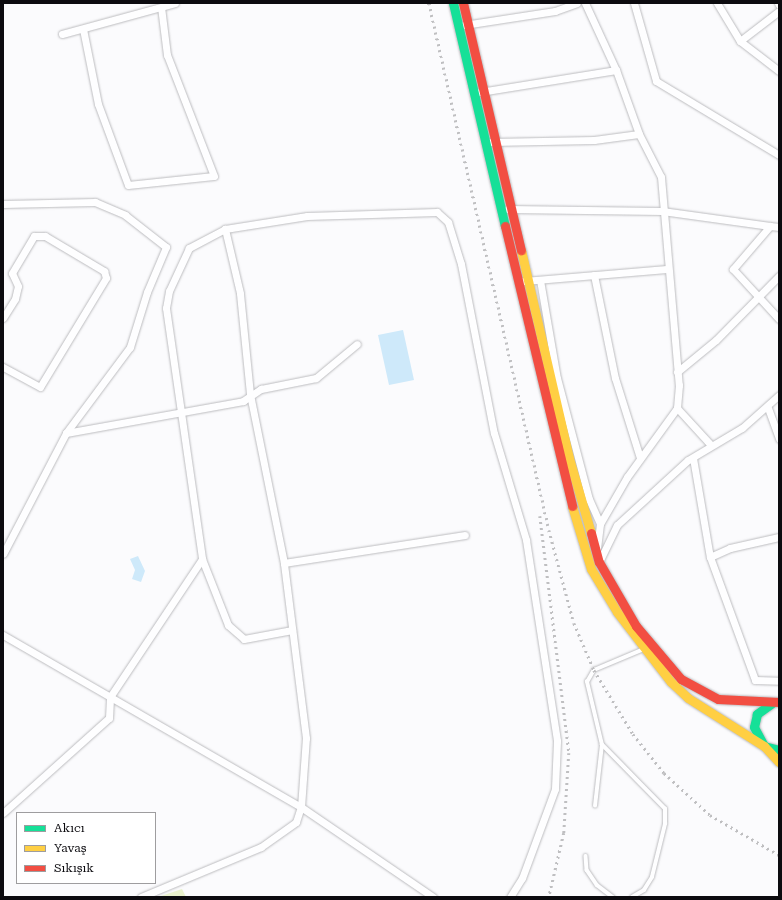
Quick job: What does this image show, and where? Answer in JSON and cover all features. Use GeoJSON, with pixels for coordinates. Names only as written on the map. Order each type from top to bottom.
{"type":"FeatureCollection","features":[{"type":"Feature","properties":{"kind":"main road"},"geometry":{"type":"LineString","coordinates":[[453,3],[486,142],[507,209]]}},
{"type":"Feature","properties":{"kind":"main road"},"geometry":{"type":"LineString","coordinates":[[463,3],[496,142],[507,209],[566,490],[591,569],[644,649],[688,698],[764,746],[779,750]]}},
{"type":"Feature","properties":{"kind":"main road"},"geometry":{"type":"LineString","coordinates":[[523,281],[570,465],[599,562],[636,626],[681,679],[718,699],[777,702]]}},
{"type":"Feature","properties":{"kind":"main road"},"geometry":{"type":"LineString","coordinates":[[777,702],[762,708],[754,720],[755,734],[779,762]]}},
{"type":"Feature","properties":{"kind":"street"},"geometry":{"type":"LineString","coordinates":[[62,34],[175,3]]}},
{"type":"Feature","properties":{"kind":"street"},"geometry":{"type":"LineString","coordinates":[[457,25],[555,11],[578,3]]}},
{"type":"Feature","properties":{"kind":"street"},"geometry":{"type":"LineString","coordinates":[[585,3],[616,70],[639,134],[662,177],[662,211],[666,269],[677,372],[677,408],[640,458],[600,524],[596,552],[591,569]]}},
{"type":"Feature","properties":{"kind":"street"},"geometry":{"type":"LineString","coordinates":[[634,3],[656,81],[779,155]]}},
{"type":"Feature","properties":{"kind":"street"},"geometry":{"type":"LineString","coordinates":[[717,3],[740,41],[779,71]]}},
{"type":"Feature","properties":{"kind":"street"},"geometry":{"type":"LineString","coordinates":[[83,29],[98,104],[128,185],[214,176],[167,55],[161,7]]}},
{"type":"Feature","properties":{"kind":"street"},"geometry":{"type":"LineString","coordinates":[[740,41],[779,12]]}},
{"type":"Feature","properties":{"kind":"street"},"geometry":{"type":"LineString","coordinates":[[474,93],[616,70]]}},
{"type":"Feature","properties":{"kind":"street"},"geometry":{"type":"LineString","coordinates":[[486,142],[594,140],[639,134]]}},
{"type":"Feature","properties":{"kind":"street"},"geometry":{"type":"LineString","coordinates":[[3,204],[95,202],[125,215],[166,247],[147,292],[130,347],[66,433],[3,554]]}},
{"type":"Feature","properties":{"kind":"street"},"geometry":{"type":"LineString","coordinates":[[507,209],[662,211],[779,227]]}},
{"type":"Feature","properties":{"kind":"street"},"geometry":{"type":"LineString","coordinates":[[292,630],[244,639],[228,625],[202,559],[166,308],[169,291],[189,248],[225,230],[306,216],[437,212],[448,222],[461,264],[494,433],[526,540],[557,741],[555,789],[522,878],[510,897]]}},
{"type":"Feature","properties":{"kind":"street"},"geometry":{"type":"LineString","coordinates":[[770,226],[733,269],[779,319]]}},
{"type":"Feature","properties":{"kind":"street"},"geometry":{"type":"LineString","coordinates":[[140,897],[261,847],[296,822],[301,807],[306,738],[284,563],[250,394],[240,293],[225,230]]}},
{"type":"Feature","properties":{"kind":"street"},"geometry":{"type":"LineString","coordinates":[[3,318],[15,299],[18,286],[12,273],[34,236],[45,236],[104,271],[106,278],[40,387],[3,367]]}},
{"type":"Feature","properties":{"kind":"street"},"geometry":{"type":"LineString","coordinates":[[523,281],[666,269]]}},
{"type":"Feature","properties":{"kind":"street"},"geometry":{"type":"LineString","coordinates":[[594,275],[615,378],[640,458]]}},
{"type":"Feature","properties":{"kind":"street"},"geometry":{"type":"LineString","coordinates":[[677,372],[716,340],[779,276]]}},
{"type":"Feature","properties":{"kind":"street"},"geometry":{"type":"LineString","coordinates":[[540,280],[557,378],[589,499],[600,524]]}},
{"type":"Feature","properties":{"kind":"street"},"geometry":{"type":"LineString","coordinates":[[66,433],[181,415],[243,401],[250,394],[316,378],[357,344]]}},
{"type":"Feature","properties":{"kind":"street"},"geometry":{"type":"LineString","coordinates":[[591,569],[599,562],[617,525],[710,444],[742,428],[768,408],[779,395]]}},
{"type":"Feature","properties":{"kind":"street"},"geometry":{"type":"LineString","coordinates":[[677,408],[710,444]]}},
{"type":"Feature","properties":{"kind":"street"},"geometry":{"type":"LineString","coordinates":[[768,408],[779,439]]}},
{"type":"Feature","properties":{"kind":"street"},"geometry":{"type":"LineString","coordinates":[[693,458],[710,557],[755,680],[779,681]]}},
{"type":"Feature","properties":{"kind":"street"},"geometry":{"type":"LineString","coordinates":[[284,563],[466,535]]}},
{"type":"Feature","properties":{"kind":"street"},"geometry":{"type":"LineString","coordinates":[[710,557],[730,548],[779,537]]}},
{"type":"Feature","properties":{"kind":"street"},"geometry":{"type":"LineString","coordinates":[[3,813],[109,718],[110,697],[202,559]]}},
{"type":"Feature","properties":{"kind":"street"},"geometry":{"type":"LineString","coordinates":[[3,635],[301,807],[434,897]]}},
{"type":"Feature","properties":{"kind":"lane"},"geometry":{"type":"LineString","coordinates":[[595,806],[602,745],[587,682],[590,673],[644,649]]}},
{"type":"Feature","properties":{"kind":"lane"},"geometry":{"type":"LineString","coordinates":[[602,745],[665,809],[665,824],[652,877],[644,890],[632,897]]}},
{"type":"Feature","properties":{"kind":"lane"},"geometry":{"type":"LineString","coordinates":[[586,856],[587,870],[597,885],[613,897]]}},
{"type":"Feature","properties":{"kind":"green space"},"geometry":{"type":"Polygon","coordinates":[[[182,889],[186,897],[158,897],[182,889]]]}},
{"type":"Feature","properties":{"kind":"water"},"geometry":{"type":"Polygon","coordinates":[[[403,330],[414,380],[389,385],[378,335],[403,330]]]}},
{"type":"Feature","properties":{"kind":"water"},"geometry":{"type":"Polygon","coordinates":[[[138,556],[145,571],[141,582],[132,579],[135,570],[130,559],[138,556]]]}},
{"type":"Feature","properties":{"kind":"railway"},"geometry":{"type":"LineString","coordinates":[[429,3],[549,530],[574,623],[594,670],[633,734],[664,773],[710,815],[779,855]]}},
{"type":"Feature","properties":{"kind":"railway"},"geometry":{"type":"LineString","coordinates":[[540,516],[569,753],[564,833],[549,897]]}},
{"type":"Feature","properties":{"kind":"traffic: fast"},"geometry":{"type":"LineString","coordinates":[[453,3],[505,226]]}},
{"type":"Feature","properties":{"kind":"traffic: fast"},"geometry":{"type":"LineString","coordinates":[[772,703],[757,714],[754,727],[764,746],[779,750]]}},
{"type":"Feature","properties":{"kind":"traffic: slow"},"geometry":{"type":"LineString","coordinates":[[521,250],[569,458],[591,533]]}},
{"type":"Feature","properties":{"kind":"traffic: slow"},"geometry":{"type":"LineString","coordinates":[[572,506],[591,569],[617,612],[671,682],[688,698],[764,746],[779,762]]}},
{"type":"Feature","properties":{"kind":"traffic: jam"},"geometry":{"type":"LineString","coordinates":[[463,3],[521,250]]}},
{"type":"Feature","properties":{"kind":"traffic: jam"},"geometry":{"type":"LineString","coordinates":[[505,226],[572,506]]}},
{"type":"Feature","properties":{"kind":"traffic: jam"},"geometry":{"type":"LineString","coordinates":[[591,533],[599,562],[636,626],[681,679],[718,699],[779,702]]}}]}
